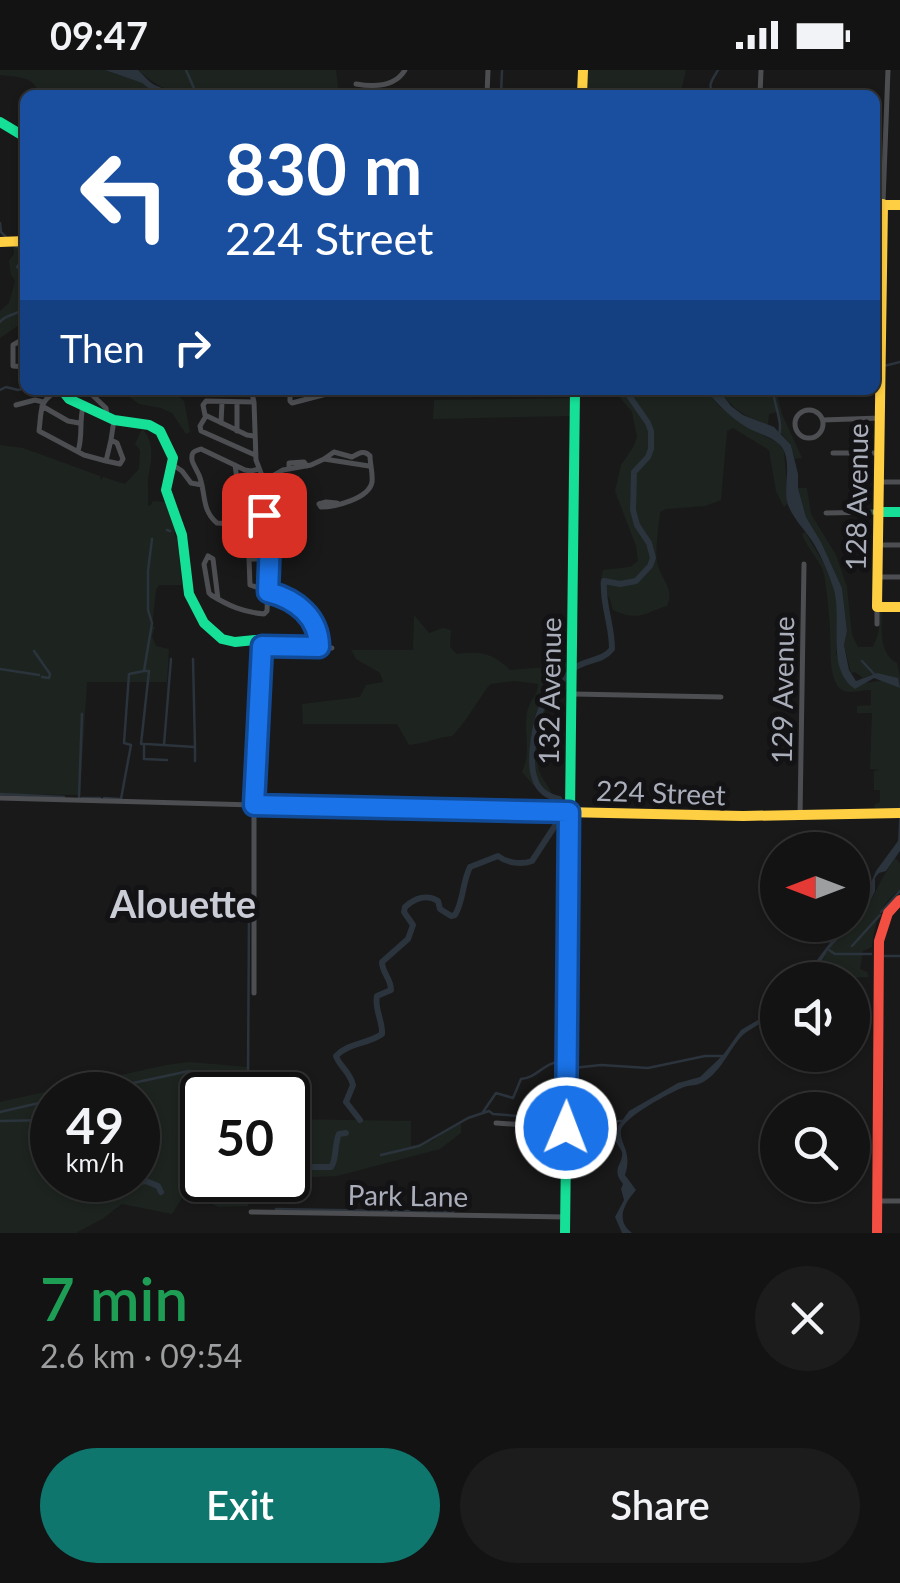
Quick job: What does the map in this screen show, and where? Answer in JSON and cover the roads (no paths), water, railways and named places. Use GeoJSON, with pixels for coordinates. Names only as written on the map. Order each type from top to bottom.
{"type":"FeatureCollection","features":[{"type":"Feature","properties":{"kind":"street"},"geometry":{"type":"LineString","coordinates":[[356,84],[392,83],[406,70]]}},
{"type":"Feature","properties":{"kind":"street","name":"128 Avenue"},"geometry":{"type":"LineString","coordinates":[[880,190],[888,70]]}},
{"type":"Feature","properties":{"kind":"street"},"geometry":{"type":"LineString","coordinates":[[20,340],[14,342],[12,366],[20,366]]}},
{"type":"Feature","properties":{"kind":"street"},"geometry":{"type":"LineString","coordinates":[[50,395],[42,404],[40,431],[78,451],[119,464],[123,461],[118,444],[111,440]]}},
{"type":"Feature","properties":{"kind":"street"},"geometry":{"type":"LineString","coordinates":[[66,395],[111,418],[160,431],[171,452],[166,490],[182,534],[189,594],[204,623],[222,639],[236,642],[254,640],[262,646],[332,648]]}},
{"type":"Feature","properties":{"kind":"street"},"geometry":{"type":"LineString","coordinates":[[93,395],[111,418],[106,460]]}},
{"type":"Feature","properties":{"kind":"street"},"geometry":{"type":"LineString","coordinates":[[218,599],[213,559],[208,556],[204,564],[208,592],[218,599],[242,612],[267,611],[270,538],[262,526],[264,482],[255,455],[253,395]]}},
{"type":"Feature","properties":{"kind":"street"},"geometry":{"type":"LineString","coordinates":[[291,395],[292,403],[323,395]]}},
{"type":"Feature","properties":{"kind":"street","name":"132 Avenue"},"geometry":{"type":"LineString","coordinates":[[565,1233],[564,812],[572,660],[574,395]]}},
{"type":"Feature","properties":{"kind":"street","name":"128 Avenue"},"geometry":{"type":"LineString","coordinates":[[877,624],[879,395]]}},
{"type":"Feature","properties":{"kind":"street"},"geometry":{"type":"LineString","coordinates":[[16,405],[33,400],[57,416],[79,424]]}},
{"type":"Feature","properties":{"kind":"street"},"geometry":{"type":"LineString","coordinates":[[254,402],[206,402],[203,410],[206,416],[254,436]]}},
{"type":"Feature","properties":{"kind":"street"},"geometry":{"type":"LineString","coordinates":[[222,402],[222,422]]}},
{"type":"Feature","properties":{"kind":"street"},"geometry":{"type":"LineString","coordinates":[[236,402],[237,431]]}},
{"type":"Feature","properties":{"kind":"street"},"geometry":{"type":"LineString","coordinates":[[78,451],[83,407]]}},
{"type":"Feature","properties":{"kind":"street"},"geometry":{"type":"LineString","coordinates":[[804,411],[816,412],[823,420],[821,432],[814,437],[803,437],[797,430],[796,419],[804,411]]}},
{"type":"Feature","properties":{"kind":"street"},"geometry":{"type":"LineString","coordinates":[[206,416],[201,431],[255,455]]}},
{"type":"Feature","properties":{"kind":"street"},"geometry":{"type":"LineString","coordinates":[[823,420],[880,418]]}},
{"type":"Feature","properties":{"kind":"street"},"geometry":{"type":"LineString","coordinates":[[259,469],[250,472],[201,448],[191,458],[212,520],[262,526]]}},
{"type":"Feature","properties":{"kind":"street"},"geometry":{"type":"LineString","coordinates":[[264,482],[289,468],[307,466],[334,452],[352,458],[366,452],[370,456],[372,484],[366,493],[331,507],[319,504]]}},
{"type":"Feature","properties":{"kind":"street"},"geometry":{"type":"LineString","coordinates":[[833,453],[879,453]]}},
{"type":"Feature","properties":{"kind":"street"},"geometry":{"type":"LineString","coordinates":[[324,459],[369,466]]}},
{"type":"Feature","properties":{"kind":"street"},"geometry":{"type":"LineString","coordinates":[[172,465],[191,483],[202,485]]}},
{"type":"Feature","properties":{"kind":"street"},"geometry":{"type":"LineString","coordinates":[[235,465],[238,491],[264,495]]}},
{"type":"Feature","properties":{"kind":"street"},"geometry":{"type":"LineString","coordinates":[[879,482],[900,482]]}},
{"type":"Feature","properties":{"kind":"street"},"geometry":{"type":"LineString","coordinates":[[826,513],[900,512]]}},
{"type":"Feature","properties":{"kind":"street"},"geometry":{"type":"LineString","coordinates":[[878,545],[900,544]]}},
{"type":"Feature","properties":{"kind":"street"},"geometry":{"type":"LineString","coordinates":[[270,560],[250,559],[250,586],[291,601],[310,616],[318,630],[319,647]]}},
{"type":"Feature","properties":{"kind":"street","name":"129 Avenue"},"geometry":{"type":"LineString","coordinates":[[800,816],[804,564]]}},
{"type":"Feature","properties":{"kind":"street"},"geometry":{"type":"LineString","coordinates":[[878,578],[900,578]]}},
{"type":"Feature","properties":{"kind":"street"},"geometry":{"type":"LineString","coordinates":[[878,607],[900,607]]}},
{"type":"Feature","properties":{"kind":"street"},"geometry":{"type":"LineString","coordinates":[[254,993],[254,805],[262,646]]}},
{"type":"Feature","properties":{"kind":"street"},"geometry":{"type":"LineString","coordinates":[[571,688],[720,697]]}},
{"type":"Feature","properties":{"kind":"street","name":"224 Street"},"geometry":{"type":"LineString","coordinates":[[0,798],[800,816],[899,813]]}},
{"type":"Feature","properties":{"kind":"street"},"geometry":{"type":"LineString","coordinates":[[877,1233],[879,942],[885,919],[900,900]]}},
{"type":"Feature","properties":{"kind":"street"},"geometry":{"type":"LineString","coordinates":[[496,1124],[566,1128]]}},
{"type":"Feature","properties":{"kind":"street"},"geometry":{"type":"LineString","coordinates":[[878,1201],[900,1201]]}},
{"type":"Feature","properties":{"kind":"street","name":"Park Lane"},"geometry":{"type":"LineString","coordinates":[[251,1212],[565,1217]]}},
{"type":"Feature","properties":{"kind":"waterway"},"geometry":{"type":"LineString","coordinates":[[186,70],[195,90]]}},
{"type":"Feature","properties":{"kind":"waterway"},"geometry":{"type":"LineString","coordinates":[[501,90],[502,70]]}},
{"type":"Feature","properties":{"kind":"waterway"},"geometry":{"type":"LineString","coordinates":[[711,90],[718,70]]}},
{"type":"Feature","properties":{"kind":"waterway"},"geometry":{"type":"LineString","coordinates":[[0,223],[7,238]]}},
{"type":"Feature","properties":{"kind":"waterway"},"geometry":{"type":"LineString","coordinates":[[15,246],[20,248]]}},
{"type":"Feature","properties":{"kind":"waterway"},"geometry":{"type":"LineString","coordinates":[[20,263],[20,270]]}},
{"type":"Feature","properties":{"kind":"waterway"},"geometry":{"type":"LineString","coordinates":[[0,322],[20,311]]}},
{"type":"Feature","properties":{"kind":"waterway"},"geometry":{"type":"LineString","coordinates":[[884,366],[900,362]]}},
{"type":"Feature","properties":{"kind":"waterway"},"geometry":{"type":"LineString","coordinates":[[0,390],[20,389]]}},
{"type":"Feature","properties":{"kind":"waterway"},"geometry":{"type":"LineString","coordinates":[[360,1120],[346,1102],[353,1085],[336,1056],[382,1034],[377,996],[391,990],[382,962],[408,939],[413,925],[405,907],[425,897],[438,901],[440,909],[455,915],[470,867],[498,856],[514,863],[532,861],[562,815],[559,799],[541,790],[533,771],[536,728],[542,707],[573,669],[612,649],[604,581],[636,581],[653,558],[633,510],[634,472],[648,457],[651,431],[628,395]]}},
{"type":"Feature","properties":{"kind":"waterway"},"geometry":{"type":"LineString","coordinates":[[774,395],[779,435]]}},
{"type":"Feature","properties":{"kind":"waterway"},"geometry":{"type":"LineString","coordinates":[[104,798],[121,799],[131,745],[124,743],[129,674],[144,671],[152,623],[148,610],[152,539]]}},
{"type":"Feature","properties":{"kind":"waterway"},"geometry":{"type":"LineString","coordinates":[[34,651],[50,674],[49,678],[42,677]]}},
{"type":"Feature","properties":{"kind":"waterway"},"geometry":{"type":"LineString","coordinates":[[164,745],[171,659]]}},
{"type":"Feature","properties":{"kind":"waterway"},"geometry":{"type":"LineString","coordinates":[[193,659],[195,747]]}},
{"type":"Feature","properties":{"kind":"waterway"},"geometry":{"type":"LineString","coordinates":[[862,661],[874,674]]}},
{"type":"Feature","properties":{"kind":"waterway"},"geometry":{"type":"LineString","coordinates":[[0,669],[39,675]]}},
{"type":"Feature","properties":{"kind":"waterway"},"geometry":{"type":"LineString","coordinates":[[145,671],[149,671],[141,744],[144,759],[167,760]]}},
{"type":"Feature","properties":{"kind":"waterway"},"geometry":{"type":"LineString","coordinates":[[79,798],[82,714]]}},
{"type":"Feature","properties":{"kind":"waterway"},"geometry":{"type":"LineString","coordinates":[[146,744],[195,747],[195,761]]}},
{"type":"Feature","properties":{"kind":"waterway"},"geometry":{"type":"LineString","coordinates":[[0,794],[64,797]]}},
{"type":"Feature","properties":{"kind":"waterway"},"geometry":{"type":"LineString","coordinates":[[82,798],[100,798]]}},
{"type":"Feature","properties":{"kind":"waterway"},"geometry":{"type":"LineString","coordinates":[[881,912],[900,891]]}},
{"type":"Feature","properties":{"kind":"waterway"},"geometry":{"type":"LineString","coordinates":[[160,1077],[189,1071],[248,1076],[249,913]]}},
{"type":"Feature","properties":{"kind":"waterway"},"geometry":{"type":"LineString","coordinates":[[852,946],[880,915]]}},
{"type":"Feature","properties":{"kind":"waterway"},"geometry":{"type":"LineString","coordinates":[[829,950],[835,954],[871,954]]}},
{"type":"Feature","properties":{"kind":"waterway"},"geometry":{"type":"LineString","coordinates":[[884,956],[900,956]]}},
{"type":"Feature","properties":{"kind":"waterway"},"geometry":{"type":"LineString","coordinates":[[573,1068],[648,1068],[723,1056]]}},
{"type":"Feature","properties":{"kind":"waterway"},"geometry":{"type":"LineString","coordinates":[[483,1112],[496,1093],[513,1098],[521,1079],[562,1061]]}},
{"type":"Feature","properties":{"kind":"waterway"},"geometry":{"type":"LineString","coordinates":[[0,1112],[30,1105]]}},
{"type":"Feature","properties":{"kind":"waterway"},"geometry":{"type":"LineString","coordinates":[[381,1155],[419,1146],[468,1118],[489,1111],[561,1123]]}},
{"type":"Feature","properties":{"kind":"waterway"},"geometry":{"type":"LineString","coordinates":[[0,1121],[30,1120]]}},
{"type":"Feature","properties":{"kind":"waterway"},"geometry":{"type":"LineString","coordinates":[[570,1123],[622,1121]]}},
{"type":"Feature","properties":{"kind":"waterway"},"geometry":{"type":"LineString","coordinates":[[310,1166],[331,1167],[339,1134],[346,1133]]}},
{"type":"Feature","properties":{"kind":"waterway"},"geometry":{"type":"LineString","coordinates":[[276,1209],[390,1211]]}},
{"type":"Feature","properties":{"kind":"waterway"},"geometry":{"type":"LineString","coordinates":[[393,1211],[453,1212]]}},
{"type":"Feature","properties":{"kind":"district","name":"Alouette"},"geometry":{"type":"Point","coordinates":[183,903]}}]}
